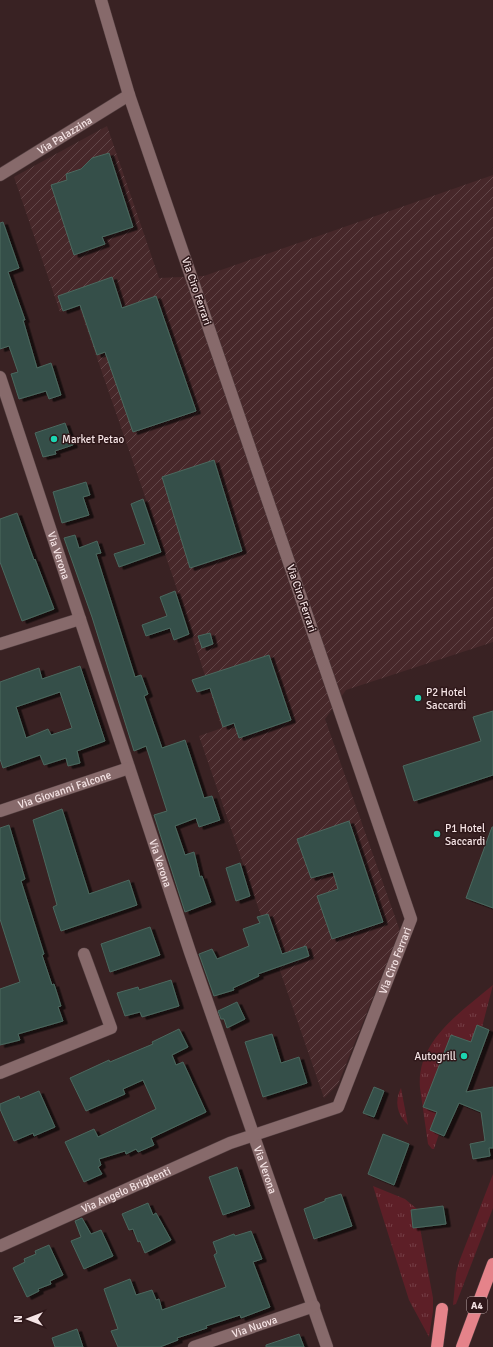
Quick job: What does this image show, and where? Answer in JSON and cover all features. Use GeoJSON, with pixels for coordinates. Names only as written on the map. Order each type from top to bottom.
{"type":"FeatureCollection","features":[{"type":"Feature","properties":{"kind":"highway","name":"A4"},"geometry":{"type":"LineString","coordinates":[[462,1347],[493,1264]]}},
{"type":"Feature","properties":{"kind":"highway"},"geometry":{"type":"LineString","coordinates":[[437,1347],[442,1309]]}},
{"type":"Feature","properties":{"kind":"street","name":"Via Ciro Ferrari"},"geometry":{"type":"LineString","coordinates":[[101,0],[130,95],[411,918],[338,1107],[253,1135]]}},
{"type":"Feature","properties":{"kind":"street","name":"Via Palazzina"},"geometry":{"type":"LineString","coordinates":[[0,175],[130,95]]}},
{"type":"Feature","properties":{"kind":"street","name":"Via Verona"},"geometry":{"type":"LineString","coordinates":[[0,377],[128,768],[327,1347]]}},
{"type":"Feature","properties":{"kind":"street"},"geometry":{"type":"LineString","coordinates":[[0,644],[80,619]]}},
{"type":"Feature","properties":{"kind":"street","name":"Via Giovanni Falcone"},"geometry":{"type":"LineString","coordinates":[[0,811],[128,768]]}},
{"type":"Feature","properties":{"kind":"street"},"geometry":{"type":"LineString","coordinates":[[0,1073],[112,1028],[84,954]]}},
{"type":"Feature","properties":{"kind":"street","name":"Via Angelo Brighenti"},"geometry":{"type":"LineString","coordinates":[[0,1246],[253,1135]]}},
{"type":"Feature","properties":{"kind":"street","name":"Via Nuova"},"geometry":{"type":"LineString","coordinates":[[194,1347],[314,1306]]}},
{"type":"Feature","properties":{"kind":"shaded area"},"geometry":{"type":"Polygon","coordinates":[[[107,126],[159,278],[204,276],[493,175],[493,642],[346,690],[325,719],[400,931],[338,1084],[324,1098],[199,736],[222,728],[175,583],[79,306],[60,312],[14,177],[107,126]]]}},
{"type":"Feature","properties":{"kind":"green space"},"geometry":{"type":"Polygon","coordinates":[[[493,985],[482,1027],[477,1026],[471,1042],[451,1035],[424,1107],[437,1112],[430,1130],[439,1134],[434,1149],[432,1149],[428,1144],[420,1088],[421,1071],[425,1056],[443,1029],[493,985]]]}},
{"type":"Feature","properties":{"kind":"green space"},"geometry":{"type":"Polygon","coordinates":[[[401,1088],[408,1125],[401,1117],[397,1103],[401,1088]]]}},
{"type":"Feature","properties":{"kind":"green space"},"geometry":{"type":"Polygon","coordinates":[[[493,1174],[493,1208],[456,1304],[453,1305],[456,1273],[459,1262],[493,1174]]]}},
{"type":"Feature","properties":{"kind":"green space"},"geometry":{"type":"Polygon","coordinates":[[[373,1186],[405,1199],[417,1209],[411,1210],[413,1228],[420,1228],[433,1298],[433,1311],[429,1337],[409,1300],[373,1186]]]}},
{"type":"Feature","properties":{"kind":"building"},"geometry":{"type":"Polygon","coordinates":[[[109,153],[133,227],[102,237],[105,244],[74,255],[51,185],[67,180],[66,174],[81,169],[92,158],[109,153]]]}},
{"type":"Feature","properties":{"kind":"building"},"geometry":{"type":"Polygon","coordinates":[[[3,222],[19,268],[8,272],[25,320],[23,320],[37,368],[51,363],[61,395],[49,399],[46,391],[19,399],[11,374],[18,372],[9,346],[0,349],[0,223],[3,222]]]}},
{"type":"Feature","properties":{"kind":"building"},"geometry":{"type":"Polygon","coordinates":[[[112,277],[122,308],[156,296],[196,411],[133,432],[105,352],[97,355],[80,305],[63,311],[58,296],[112,277]]]}},
{"type":"Feature","properties":{"kind":"building","name":"Market Petao"},"geometry":{"type":"Polygon","coordinates":[[[65,423],[73,445],[55,451],[56,454],[43,457],[35,433],[65,423]]]}},
{"type":"Feature","properties":{"kind":"building"},"geometry":{"type":"Polygon","coordinates":[[[214,460],[242,551],[190,568],[162,477],[214,460]]]}},
{"type":"Feature","properties":{"kind":"building"},"geometry":{"type":"Polygon","coordinates":[[[86,482],[90,495],[83,497],[89,515],[62,523],[53,492],[86,482]]]}},
{"type":"Feature","properties":{"kind":"building"},"geometry":{"type":"Polygon","coordinates":[[[143,499],[161,552],[119,567],[114,554],[145,544],[131,504],[143,499]]]}},
{"type":"Feature","properties":{"kind":"building"},"geometry":{"type":"Polygon","coordinates":[[[17,513],[54,609],[22,621],[0,562],[0,519],[17,513]]]}},
{"type":"Feature","properties":{"kind":"building"},"geometry":{"type":"Polygon","coordinates":[[[75,535],[79,548],[97,541],[101,553],[96,554],[135,677],[141,675],[148,694],[144,696],[162,748],[185,740],[204,798],[212,796],[220,820],[199,827],[196,818],[175,826],[185,855],[194,852],[200,877],[202,876],[211,902],[185,912],[154,815],[167,811],[146,746],[134,751],[92,617],[64,538],[75,535]]]}},
{"type":"Feature","properties":{"kind":"building"},"geometry":{"type":"Polygon","coordinates":[[[175,591],[189,634],[174,640],[170,628],[146,636],[142,625],[167,616],[160,597],[175,591]]]}},
{"type":"Feature","properties":{"kind":"building"},"geometry":{"type":"Polygon","coordinates":[[[210,633],[213,644],[202,648],[198,636],[210,633]]]}},
{"type":"Feature","properties":{"kind":"building"},"geometry":{"type":"Polygon","coordinates":[[[269,655],[291,720],[239,738],[234,723],[223,727],[210,688],[197,692],[192,680],[269,655]]]}},
{"type":"Feature","properties":{"kind":"building"},"geometry":{"type":"Polygon","coordinates":[[[80,666],[105,741],[77,751],[80,763],[68,766],[66,758],[44,765],[40,755],[3,768],[0,759],[0,682],[39,668],[42,679],[80,666]],[[60,692],[16,707],[26,738],[48,729],[51,735],[72,728],[60,692]]]}},
{"type":"Feature","properties":{"kind":"building"},"geometry":{"type":"Polygon","coordinates":[[[493,711],[493,775],[414,801],[403,766],[481,741],[473,717],[493,711]]]}},
{"type":"Feature","properties":{"kind":"building"},"geometry":{"type":"Polygon","coordinates":[[[62,809],[89,894],[129,880],[137,905],[61,931],[53,907],[57,905],[33,820],[62,809]]]}},
{"type":"Feature","properties":{"kind":"building"},"geometry":{"type":"Polygon","coordinates":[[[349,821],[383,922],[332,939],[317,896],[338,889],[333,872],[311,878],[297,839],[349,821]]]}},
{"type":"Feature","properties":{"kind":"building"},"geometry":{"type":"Polygon","coordinates":[[[9,825],[25,879],[21,881],[44,954],[42,955],[61,1006],[58,1007],[63,1021],[18,1034],[20,1040],[0,1045],[0,989],[20,982],[0,919],[0,828],[9,825]]]}},
{"type":"Feature","properties":{"kind":"building"},"geometry":{"type":"Polygon","coordinates":[[[493,827],[493,908],[466,898],[493,827]]]}},
{"type":"Feature","properties":{"kind":"building"},"geometry":{"type":"Polygon","coordinates":[[[240,863],[250,896],[236,901],[226,868],[240,863]]]}},
{"type":"Feature","properties":{"kind":"building"},"geometry":{"type":"Polygon","coordinates":[[[268,914],[282,954],[306,946],[309,956],[258,974],[259,976],[233,988],[234,990],[214,996],[199,954],[212,949],[217,959],[249,946],[243,929],[260,923],[257,917],[268,914]]]}},
{"type":"Feature","properties":{"kind":"building"},"geometry":{"type":"Polygon","coordinates":[[[150,927],[160,955],[110,972],[101,944],[150,927]]]}},
{"type":"Feature","properties":{"kind":"building"},"geometry":{"type":"Polygon","coordinates":[[[171,980],[179,1006],[142,1017],[140,1012],[125,1016],[117,993],[138,987],[139,990],[171,980]]]}},
{"type":"Feature","properties":{"kind":"building"},"geometry":{"type":"Polygon","coordinates":[[[237,1002],[245,1019],[227,1028],[224,1019],[221,1019],[218,1011],[237,1002]]]}},
{"type":"Feature","properties":{"kind":"building"},"geometry":{"type":"Polygon","coordinates":[[[477,1025],[489,1030],[466,1092],[493,1087],[493,1148],[489,1148],[490,1156],[473,1159],[470,1144],[485,1141],[481,1112],[459,1103],[444,1136],[430,1130],[437,1112],[423,1107],[451,1035],[471,1042],[477,1025]]]}},
{"type":"Feature","properties":{"kind":"building"},"geometry":{"type":"Polygon","coordinates":[[[179,1029],[188,1047],[172,1055],[176,1065],[183,1062],[206,1112],[151,1138],[154,1145],[138,1152],[136,1149],[126,1154],[125,1151],[99,1159],[101,1165],[98,1167],[102,1174],[84,1182],[65,1142],[94,1129],[98,1137],[156,1109],[143,1080],[123,1089],[125,1094],[86,1111],[70,1078],[109,1060],[110,1062],[153,1044],[152,1042],[179,1029]]]}},
{"type":"Feature","properties":{"kind":"building"},"geometry":{"type":"Polygon","coordinates":[[[272,1034],[281,1063],[299,1057],[307,1083],[263,1097],[245,1042],[272,1034]]]}},
{"type":"Feature","properties":{"kind":"building"},"geometry":{"type":"Polygon","coordinates":[[[374,1087],[384,1091],[374,1117],[363,1113],[374,1087]]]}},
{"type":"Feature","properties":{"kind":"building"},"geometry":{"type":"Polygon","coordinates":[[[39,1091],[55,1127],[34,1136],[33,1133],[14,1141],[0,1109],[0,1104],[19,1096],[20,1099],[39,1091]]]}},
{"type":"Feature","properties":{"kind":"building"},"geometry":{"type":"Polygon","coordinates":[[[383,1134],[409,1144],[394,1185],[368,1174],[383,1134]]]}},
{"type":"Feature","properties":{"kind":"building"},"geometry":{"type":"Polygon","coordinates":[[[237,1167],[250,1206],[223,1215],[209,1177],[237,1167]]]}},
{"type":"Feature","properties":{"kind":"building"},"geometry":{"type":"Polygon","coordinates":[[[341,1194],[352,1226],[314,1239],[304,1209],[325,1201],[325,1199],[341,1194]]]}},
{"type":"Feature","properties":{"kind":"building"},"geometry":{"type":"Polygon","coordinates":[[[148,1203],[153,1215],[156,1213],[171,1240],[145,1253],[140,1241],[138,1242],[133,1229],[129,1230],[122,1214],[148,1203]]]}},
{"type":"Feature","properties":{"kind":"building"},"geometry":{"type":"Polygon","coordinates":[[[443,1206],[446,1224],[413,1228],[411,1210],[443,1206]]]}},
{"type":"Feature","properties":{"kind":"building"},"geometry":{"type":"Polygon","coordinates":[[[82,1218],[91,1234],[101,1230],[113,1256],[84,1269],[71,1241],[81,1237],[75,1221],[82,1218]]]}},
{"type":"Feature","properties":{"kind":"building"},"geometry":{"type":"Polygon","coordinates":[[[251,1231],[262,1259],[253,1262],[270,1307],[241,1318],[240,1315],[206,1326],[207,1328],[177,1338],[178,1340],[160,1347],[118,1347],[111,1331],[118,1329],[104,1289],[130,1279],[136,1295],[152,1290],[156,1300],[159,1299],[162,1310],[226,1287],[214,1255],[217,1253],[213,1242],[234,1234],[235,1236],[251,1231]]]}},
{"type":"Feature","properties":{"kind":"building"},"geometry":{"type":"Polygon","coordinates":[[[49,1245],[63,1275],[50,1281],[51,1284],[38,1289],[39,1291],[27,1297],[13,1268],[25,1262],[24,1259],[36,1254],[35,1251],[49,1245]]]}},
{"type":"Feature","properties":{"kind":"building"},"geometry":{"type":"Polygon","coordinates":[[[77,1329],[83,1347],[55,1347],[52,1338],[77,1329]]]}},
{"type":"Feature","properties":{"kind":"building"},"geometry":{"type":"Polygon","coordinates":[[[299,1334],[304,1347],[266,1347],[266,1345],[299,1334]]]}},
{"type":"Feature","properties":{"kind":"place","name":"Market Petao"},"geometry":{"type":"Point","coordinates":[54,439]}},
{"type":"Feature","properties":{"kind":"place","name":"P2 Hotel Saccardi"},"geometry":{"type":"Point","coordinates":[418,698]}},
{"type":"Feature","properties":{"kind":"place","name":"P1 Hotel Saccardi"},"geometry":{"type":"Point","coordinates":[437,834]}},
{"type":"Feature","properties":{"kind":"place","name":"Autogrill"},"geometry":{"type":"Point","coordinates":[464,1056]}}]}
